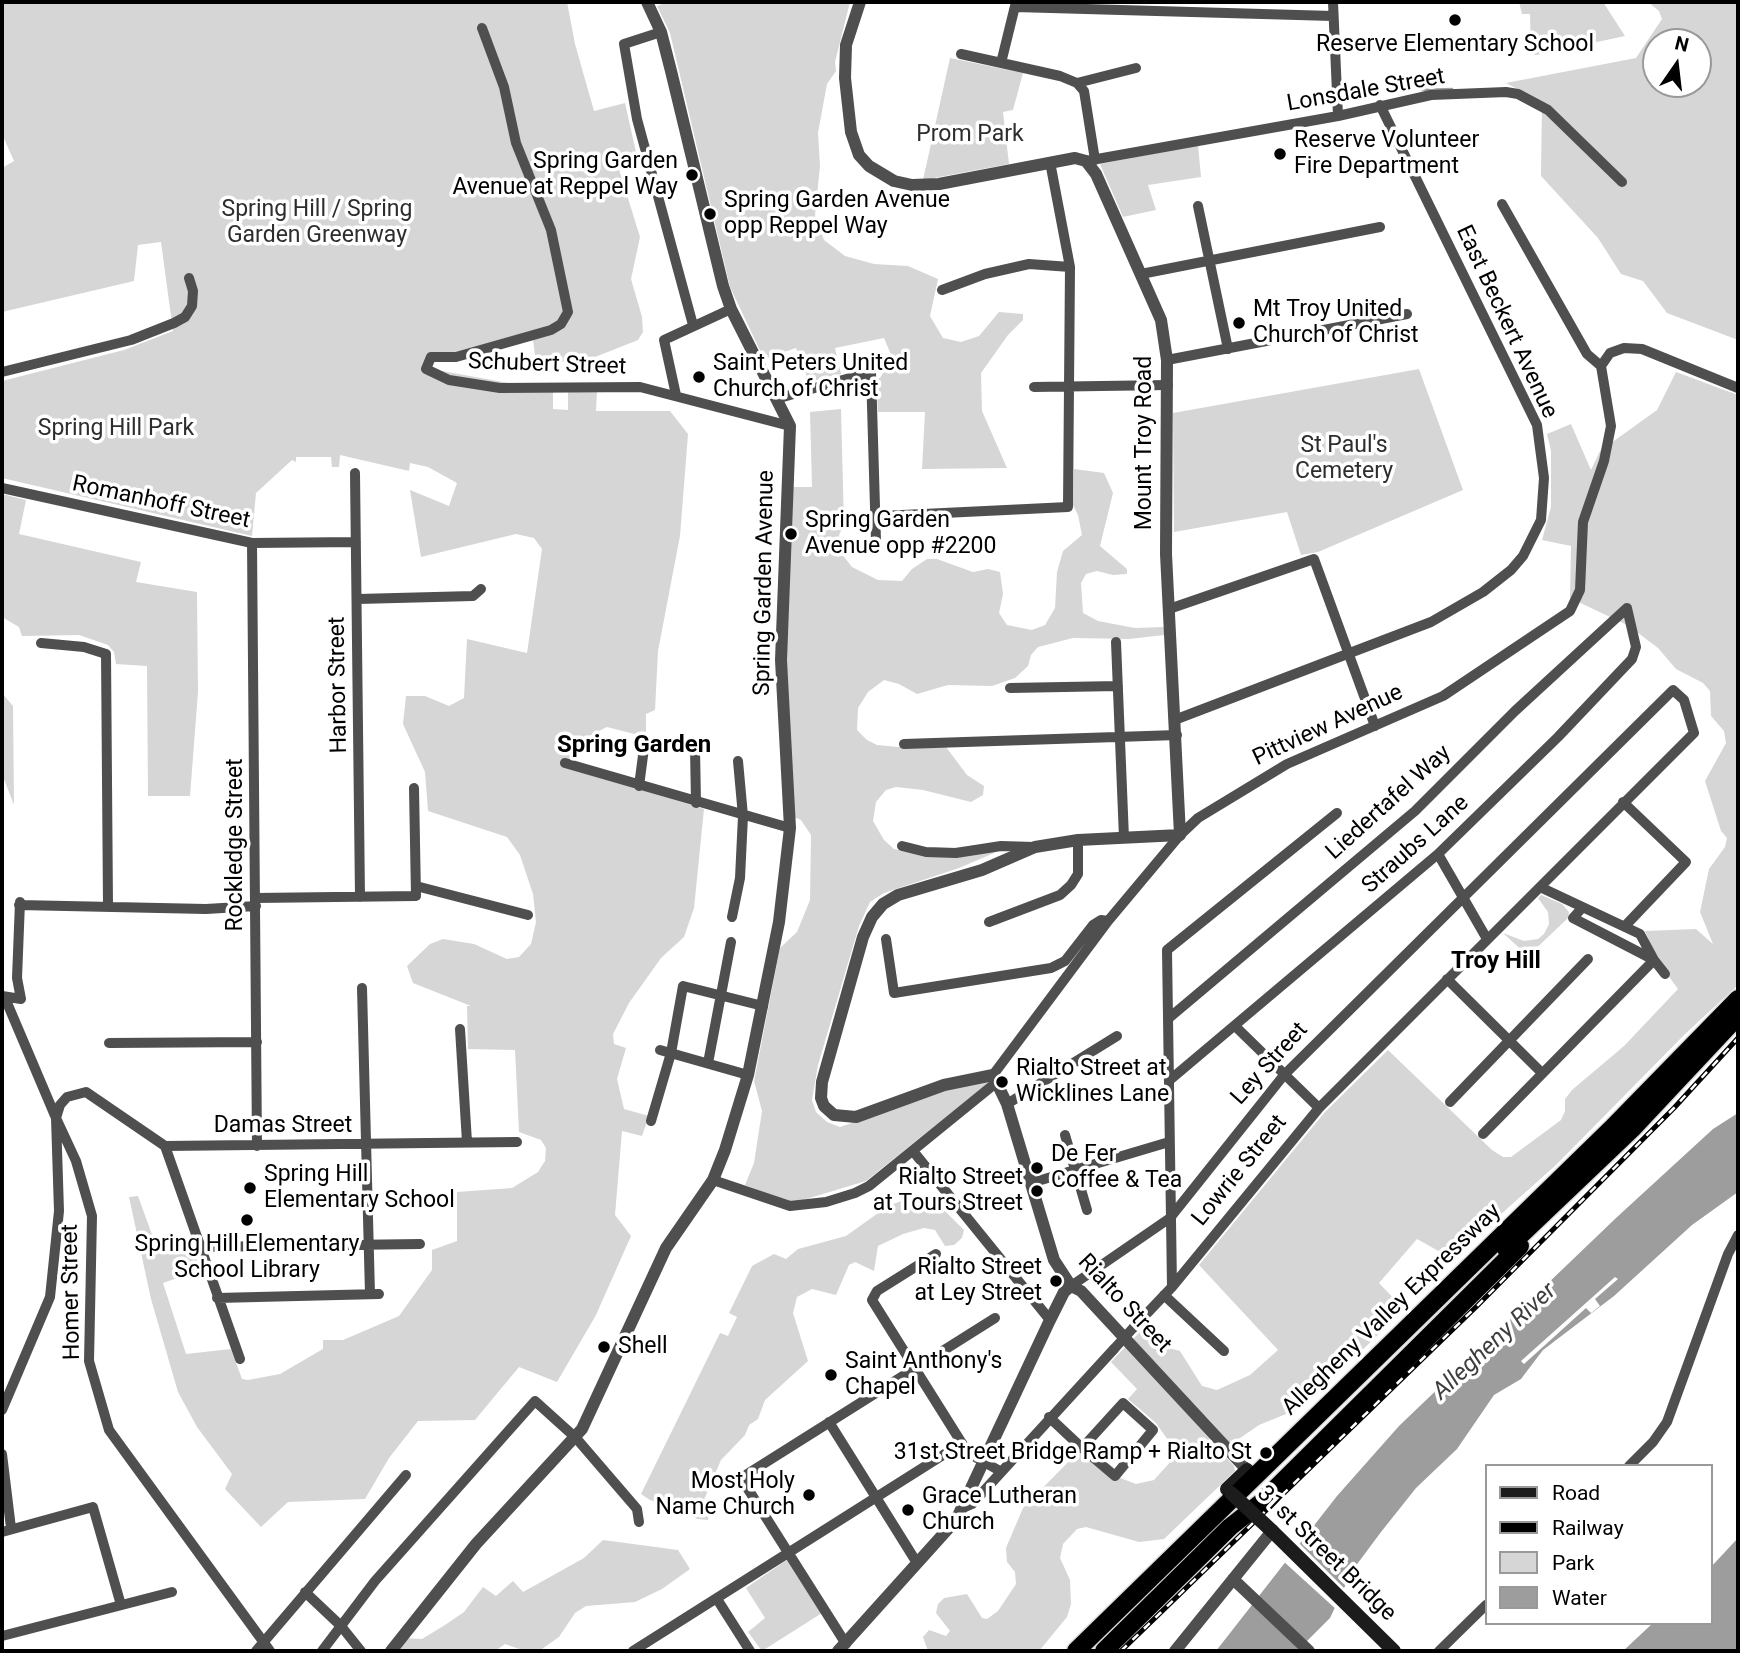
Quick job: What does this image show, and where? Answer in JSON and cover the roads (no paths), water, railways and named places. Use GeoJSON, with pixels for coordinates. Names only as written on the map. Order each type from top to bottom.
{"type":"FeatureCollection","features":[{"type":"Feature","properties":{"kind":"highway","name":"Allegheny Valley Expressway"},"geometry":{"type":"LineString","coordinates":[[1076,1651],[1611,1129],[1738,999]]}},
{"type":"Feature","properties":{"kind":"highway","name":"Allegheny Valley Expressway"},"geometry":{"type":"LineString","coordinates":[[1091,1651],[1580,1181],[1738,1016]]}},
{"type":"Feature","properties":{"kind":"highway"},"geometry":{"type":"LineString","coordinates":[[1247,1470],[1544,1187],[1611,1129]]}},
{"type":"Feature","properties":{"kind":"highway"},"geometry":{"type":"LineString","coordinates":[[1104,1651],[1382,1383],[1537,1228],[1580,1181]]}},
{"type":"Feature","properties":{"kind":"highway"},"geometry":{"type":"LineString","coordinates":[[1067,1651],[1229,1491]]}},
{"type":"Feature","properties":{"kind":"main road"},"geometry":{"type":"LineString","coordinates":[[1229,1491],[1247,1470]]}},
{"type":"Feature","properties":{"kind":"main road","name":"31st Street Bridge"},"geometry":{"type":"LineString","coordinates":[[1229,1491],[1394,1651]]}},
{"type":"Feature","properties":{"kind":"street","name":"Spring Garden Avenue"},"geometry":{"type":"LineString","coordinates":[[391,1651],[476,1544],[576,1438],[619,1355],[666,1248],[713,1180],[736,1119],[748,1075],[779,922],[790,828],[781,660],[790,426],[731,309],[661,32],[648,2]]}},
{"type":"Feature","properties":{"kind":"street"},"geometry":{"type":"LineString","coordinates":[[860,2],[846,45],[845,91],[854,144],[869,166],[894,181],[939,184],[1075,158],[1091,161],[1084,91],[1077,83],[1060,76],[961,54]]}},
{"type":"Feature","properties":{"kind":"street"},"geometry":{"type":"LineString","coordinates":[[1333,2],[1338,116]]}},
{"type":"Feature","properties":{"kind":"street"},"geometry":{"type":"LineString","coordinates":[[1001,63],[1015,5],[1333,16]]}},
{"type":"Feature","properties":{"kind":"street","name":"Schubert Street"},"geometry":{"type":"LineString","coordinates":[[482,28],[504,87],[516,143],[551,230],[568,312],[561,324],[551,330],[456,357],[431,357],[426,369],[449,380],[500,388],[640,387],[790,426]]}},
{"type":"Feature","properties":{"kind":"street"},"geometry":{"type":"LineString","coordinates":[[661,32],[624,44],[637,119],[693,325]]}},
{"type":"Feature","properties":{"kind":"street"},"geometry":{"type":"LineString","coordinates":[[1077,83],[1136,68]]}},
{"type":"Feature","properties":{"kind":"street","name":"Lonsdale Street"},"geometry":{"type":"LineString","coordinates":[[1091,161],[1338,116],[1431,95],[1518,94],[1548,110],[1622,182]]}},
{"type":"Feature","properties":{"kind":"street","name":"East Beckert Avenue"},"geometry":{"type":"LineString","coordinates":[[1177,719],[1431,622],[1483,592],[1511,570],[1534,537],[1544,502],[1543,460],[1537,425],[1380,105]]}},
{"type":"Feature","properties":{"kind":"street","name":"Mount Troy Road"},"geometry":{"type":"LineString","coordinates":[[1091,161],[1161,320],[1167,360],[1169,609],[1177,719],[1180,835]]}},
{"type":"Feature","properties":{"kind":"street"},"geometry":{"type":"LineString","coordinates":[[861,517],[1068,507],[1070,267],[1050,162]]}},
{"type":"Feature","properties":{"kind":"street"},"geometry":{"type":"LineString","coordinates":[[1502,204],[1587,354],[1601,366],[1610,353],[1634,347],[1738,387]]}},
{"type":"Feature","properties":{"kind":"street"},"geometry":{"type":"LineString","coordinates":[[1198,206],[1228,349]]}},
{"type":"Feature","properties":{"kind":"street"},"geometry":{"type":"LineString","coordinates":[[1141,274],[1380,227]]}},
{"type":"Feature","properties":{"kind":"street"},"geometry":{"type":"LineString","coordinates":[[942,290],[985,274],[1029,264],[1070,267]]}},
{"type":"Feature","properties":{"kind":"street"},"geometry":{"type":"LineString","coordinates":[[2,372],[131,340],[186,317],[192,306],[193,290],[189,278]]}},
{"type":"Feature","properties":{"kind":"street"},"geometry":{"type":"LineString","coordinates":[[676,395],[664,341],[731,309]]}},
{"type":"Feature","properties":{"kind":"street"},"geometry":{"type":"LineString","coordinates":[[1167,360],[1407,314]]}},
{"type":"Feature","properties":{"kind":"street","name":"Pittview Avenue"},"geometry":{"type":"LineString","coordinates":[[1180,835],[1198,818],[1267,775],[1443,696],[1570,611],[1580,590],[1583,522],[1604,461],[1611,426],[1601,366]]}},
{"type":"Feature","properties":{"kind":"street"},"geometry":{"type":"LineString","coordinates":[[776,399],[871,372],[876,541]]}},
{"type":"Feature","properties":{"kind":"street"},"geometry":{"type":"LineString","coordinates":[[1034,387],[1168,385]]}},
{"type":"Feature","properties":{"kind":"street","name":"Harbor Street"},"geometry":{"type":"LineString","coordinates":[[355,473],[360,897]]}},
{"type":"Feature","properties":{"kind":"street","name":"Romanhoff Street"},"geometry":{"type":"LineString","coordinates":[[2,488],[252,543],[356,542]]}},
{"type":"Feature","properties":{"kind":"street","name":"Rockledge Street"},"geometry":{"type":"LineString","coordinates":[[252,543],[257,1146]]}},
{"type":"Feature","properties":{"kind":"street"},"geometry":{"type":"LineString","coordinates":[[1169,609],[1314,559],[1351,654],[1375,726]]}},
{"type":"Feature","properties":{"kind":"street"},"geometry":{"type":"LineString","coordinates":[[358,599],[473,596],[481,589]]}},
{"type":"Feature","properties":{"kind":"street","name":"Straubs Lane"},"geometry":{"type":"LineString","coordinates":[[1171,1079],[1236,1027],[1438,854],[1558,737],[1632,659],[1636,648],[1628,608]]}},
{"type":"Feature","properties":{"kind":"street","name":"Liedertafel Way"},"geometry":{"type":"LineString","coordinates":[[1169,1018],[1415,811],[1515,711],[1628,608]]}},
{"type":"Feature","properties":{"kind":"street"},"geometry":{"type":"LineString","coordinates":[[1116,642],[1124,838]]}},
{"type":"Feature","properties":{"kind":"street"},"geometry":{"type":"LineString","coordinates":[[41,643],[84,647],[106,654],[108,906]]}},
{"type":"Feature","properties":{"kind":"street"},"geometry":{"type":"LineString","coordinates":[[1010,688],[1118,685]]}},
{"type":"Feature","properties":{"kind":"street","name":"Lowrie Street"},"geometry":{"type":"LineString","coordinates":[[842,1648],[963,1507],[972,1504],[1049,1417],[1168,1291],[1319,1108],[1694,733],[1684,700],[1673,690]]}},
{"type":"Feature","properties":{"kind":"street","name":"Ley Street"},"geometry":{"type":"LineString","coordinates":[[963,1507],[1064,1292],[1170,1218],[1284,1075],[1673,690]]}},
{"type":"Feature","properties":{"kind":"street"},"geometry":{"type":"LineString","coordinates":[[904,744],[1177,735]]}},
{"type":"Feature","properties":{"kind":"street"},"geometry":{"type":"LineString","coordinates":[[639,786],[644,748]]}},
{"type":"Feature","properties":{"kind":"street"},"geometry":{"type":"LineString","coordinates":[[695,748],[696,803]]}},
{"type":"Feature","properties":{"kind":"street"},"geometry":{"type":"LineString","coordinates":[[732,917],[740,878],[743,816],[738,761]]}},
{"type":"Feature","properties":{"kind":"street"},"geometry":{"type":"LineString","coordinates":[[565,763],[790,828]]}},
{"type":"Feature","properties":{"kind":"street"},"geometry":{"type":"LineString","coordinates":[[414,788],[416,891]]}},
{"type":"Feature","properties":{"kind":"street"},"geometry":{"type":"LineString","coordinates":[[1623,802],[1686,862],[1625,926]]}},
{"type":"Feature","properties":{"kind":"street"},"geometry":{"type":"LineString","coordinates":[[1224,1351],[1168,1291],[1171,1079],[1167,950],[1337,813]]}},
{"type":"Feature","properties":{"kind":"street"},"geometry":{"type":"LineString","coordinates":[[902,846],[926,852],[956,853],[1001,846],[1035,847],[1078,840],[1180,835]]}},
{"type":"Feature","properties":{"kind":"street"},"geometry":{"type":"LineString","coordinates":[[713,1180],[790,1206],[827,1202],[869,1186],[995,1078],[1108,921],[1180,835]]}},
{"type":"Feature","properties":{"kind":"street"},"geometry":{"type":"LineString","coordinates":[[989,922],[1060,895],[1072,885],[1079,866],[1078,840]]}},
{"type":"Feature","properties":{"kind":"street"},"geometry":{"type":"LineString","coordinates":[[995,1078],[944,1085],[856,1117],[834,1115],[824,1106],[821,1098],[822,1082],[863,937],[878,910],[898,895],[982,870],[1035,847]]}},
{"type":"Feature","properties":{"kind":"street"},"geometry":{"type":"LineString","coordinates":[[1438,854],[1487,939]]}},
{"type":"Feature","properties":{"kind":"street"},"geometry":{"type":"LineString","coordinates":[[1540,887],[1640,934],[1665,974]]}},
{"type":"Feature","properties":{"kind":"street"},"geometry":{"type":"LineString","coordinates":[[4,997],[20,999],[17,978],[20,904],[206,909],[256,902],[360,897],[416,891],[528,915]]}},
{"type":"Feature","properties":{"kind":"street"},"geometry":{"type":"LineString","coordinates":[[1583,908],[1573,918],[1654,960]]}},
{"type":"Feature","properties":{"kind":"street"},"geometry":{"type":"LineString","coordinates":[[886,939],[894,993],[1051,968],[1065,961],[1093,925],[1101,920],[1108,921]]}},
{"type":"Feature","properties":{"kind":"street"},"geometry":{"type":"LineString","coordinates":[[708,1063],[731,942]]}},
{"type":"Feature","properties":{"kind":"street"},"geometry":{"type":"LineString","coordinates":[[1450,1102],[1588,959]]}},
{"type":"Feature","properties":{"kind":"street"},"geometry":{"type":"LineString","coordinates":[[1483,1134],[1654,960]]}},
{"type":"Feature","properties":{"kind":"street"},"geometry":{"type":"LineString","coordinates":[[1447,979],[1542,1073]]}},
{"type":"Feature","properties":{"kind":"street"},"geometry":{"type":"LineString","coordinates":[[651,1121],[671,1053],[683,986],[763,1006]]}},
{"type":"Feature","properties":{"kind":"street"},"geometry":{"type":"LineString","coordinates":[[216,1298],[375,1294],[368,1246],[362,988]]}},
{"type":"Feature","properties":{"kind":"street","name":"Homer Street"},"geometry":{"type":"LineString","coordinates":[[4,997],[76,1161],[92,1216],[89,1361],[109,1430],[263,1649]]}},
{"type":"Feature","properties":{"kind":"street"},"geometry":{"type":"LineString","coordinates":[[1236,1027],[1319,1108]]}},
{"type":"Feature","properties":{"kind":"street"},"geometry":{"type":"LineString","coordinates":[[460,1029],[467,1142]]}},
{"type":"Feature","properties":{"kind":"street"},"geometry":{"type":"LineString","coordinates":[[1007,1104],[1117,1036]]}},
{"type":"Feature","properties":{"kind":"street"},"geometry":{"type":"LineString","coordinates":[[109,1043],[257,1042]]}},
{"type":"Feature","properties":{"kind":"street"},"geometry":{"type":"LineString","coordinates":[[660,1050],[748,1075]]}},
{"type":"Feature","properties":{"kind":"street","name":"Rialto Street"},"geometry":{"type":"LineString","coordinates":[[995,1078],[1007,1104],[1054,1260],[1071,1286],[1081,1291],[1247,1470]]}},
{"type":"Feature","properties":{"kind":"street"},"geometry":{"type":"LineString","coordinates":[[2,1410],[50,1297],[59,1212],[56,1118],[67,1097],[86,1092],[96,1096],[165,1146],[216,1298],[240,1359]]}},
{"type":"Feature","properties":{"kind":"street"},"geometry":{"type":"LineString","coordinates":[[1065,1135],[1087,1210]]}},
{"type":"Feature","properties":{"kind":"street","name":"Damas Street"},"geometry":{"type":"LineString","coordinates":[[165,1146],[517,1142]]}},
{"type":"Feature","properties":{"kind":"street"},"geometry":{"type":"LineString","coordinates":[[1031,1183],[1169,1142]]}},
{"type":"Feature","properties":{"kind":"street"},"geometry":{"type":"LineString","coordinates":[[913,1151],[1050,1320]]}},
{"type":"Feature","properties":{"kind":"street"},"geometry":{"type":"LineString","coordinates":[[1631,1464],[1667,1422],[1728,1254],[1738,1236]]}},
{"type":"Feature","properties":{"kind":"street"},"geometry":{"type":"LineString","coordinates":[[201,1247],[419,1244]]}},
{"type":"Feature","properties":{"kind":"street"},"geometry":{"type":"LineString","coordinates":[[936,1254],[872,1296],[972,1457],[1000,1471]]}},
{"type":"Feature","properties":{"kind":"street"},"geometry":{"type":"LineString","coordinates":[[842,1648],[741,1478],[995,1318]]}},
{"type":"Feature","properties":{"kind":"street"},"geometry":{"type":"LineString","coordinates":[[322,1651],[375,1581],[535,1401],[576,1438],[638,1509],[639,1522]]}},
{"type":"Feature","properties":{"kind":"street"},"geometry":{"type":"LineString","coordinates":[[1049,1417],[1082,1448],[1115,1476],[1153,1430],[1123,1403],[1082,1448]]}},
{"type":"Feature","properties":{"kind":"street"},"geometry":{"type":"LineString","coordinates":[[830,1422],[917,1563]]}},
{"type":"Feature","properties":{"kind":"street"},"geometry":{"type":"LineString","coordinates":[[633,1651],[962,1443]]}},
{"type":"Feature","properties":{"kind":"street"},"geometry":{"type":"LineString","coordinates":[[2,1454],[7,1530],[93,1507],[121,1605]]}},
{"type":"Feature","properties":{"kind":"street"},"geometry":{"type":"LineString","coordinates":[[263,1649],[305,1592],[406,1475]]}},
{"type":"Feature","properties":{"kind":"street"},"geometry":{"type":"LineString","coordinates":[[1175,1651],[1272,1531]]}},
{"type":"Feature","properties":{"kind":"street"},"geometry":{"type":"LineString","coordinates":[[1233,1579],[1309,1651]]}},
{"type":"Feature","properties":{"kind":"street"},"geometry":{"type":"LineString","coordinates":[[2,1636],[172,1592]]}},
{"type":"Feature","properties":{"kind":"street"},"geometry":{"type":"LineString","coordinates":[[305,1592],[341,1626],[361,1651]]}},
{"type":"Feature","properties":{"kind":"street"},"geometry":{"type":"LineString","coordinates":[[717,1598],[750,1651]]}},
{"type":"Feature","properties":{"kind":"street"},"geometry":{"type":"LineString","coordinates":[[1439,1651],[1484,1607]]}},
{"type":"Feature","properties":{"kind":"water","name":"Allegheny River"},"geometry":{"type":"Polygon","coordinates":[[[1738,1113],[1738,1192],[1692,1225],[1614,1296],[1543,1350],[1521,1379],[1494,1395],[1457,1449],[1416,1488],[1352,1571],[1330,1618],[1297,1651],[1216,1651],[1337,1496],[1399,1426],[1616,1218],[1713,1129],[1738,1113]]]}},
{"type":"Feature","properties":{"kind":"water"},"geometry":{"type":"Polygon","coordinates":[[[1738,1538],[1738,1651],[1623,1651],[1651,1625],[1712,1625],[1712,1566],[1738,1538]]]}},
{"type":"Feature","properties":{"kind":"waterway"},"geometry":{"type":"LineString","coordinates":[[1421,90],[1452,89]]}},
{"type":"Feature","properties":{"kind":"railway"},"geometry":{"type":"LineString","coordinates":[[1121,1651],[1477,1306],[1674,1108],[1738,1038]]}},
{"type":"Feature","properties":{"kind":"place","name":"Reserve Elementary School"},"geometry":{"type":"Point","coordinates":[1455,20]}},
{"type":"Feature","properties":{"kind":"place","name":"Reserve Volunteer Fire Department"},"geometry":{"type":"Point","coordinates":[1280,154]}},
{"type":"Feature","properties":{"kind":"place","name":"Spring Garden Avenue at Reppel Way"},"geometry":{"type":"Point","coordinates":[692,175]}},
{"type":"Feature","properties":{"kind":"place","name":"Spring Garden Avenue opp Reppel Way"},"geometry":{"type":"Point","coordinates":[710,214]}},
{"type":"Feature","properties":{"kind":"place","name":"Mt Troy United Church of Christ"},"geometry":{"type":"Point","coordinates":[1239,323]}},
{"type":"Feature","properties":{"kind":"place","name":"Saint Peters United Church of Christ"},"geometry":{"type":"Point","coordinates":[699,377]}},
{"type":"Feature","properties":{"kind":"place","name":"Spring Garden Avenue opp #2200"},"geometry":{"type":"Point","coordinates":[791,534]}},
{"type":"Feature","properties":{"kind":"place","name":"Rialto Street at Wicklines Lane"},"geometry":{"type":"Point","coordinates":[1002,1082]}},
{"type":"Feature","properties":{"kind":"place","name":"De Fer Coffee & Tea"},"geometry":{"type":"Point","coordinates":[1037,1168]}},
{"type":"Feature","properties":{"kind":"place","name":"Spring Hill Elementary School"},"geometry":{"type":"Point","coordinates":[250,1188]}},
{"type":"Feature","properties":{"kind":"place","name":"Rialto Street at Tours Street"},"geometry":{"type":"Point","coordinates":[1037,1191]}},
{"type":"Feature","properties":{"kind":"place","name":"Spring Hill Elementary School Library"},"geometry":{"type":"Point","coordinates":[247,1220]}},
{"type":"Feature","properties":{"kind":"place","name":"Rialto Street at Ley Street"},"geometry":{"type":"Point","coordinates":[1056,1281]}},
{"type":"Feature","properties":{"kind":"place","name":"Shell"},"geometry":{"type":"Point","coordinates":[604,1347]}},
{"type":"Feature","properties":{"kind":"place","name":"Saint Anthony's Chapel"},"geometry":{"type":"Point","coordinates":[831,1375]}},
{"type":"Feature","properties":{"kind":"place","name":"31st Street Bridge Ramp + Rialto St"},"geometry":{"type":"Point","coordinates":[1266,1453]}},
{"type":"Feature","properties":{"kind":"place","name":"Most Holy Name Church"},"geometry":{"type":"Point","coordinates":[809,1495]}},
{"type":"Feature","properties":{"kind":"place","name":"Grace Lutheran Church"},"geometry":{"type":"Point","coordinates":[908,1510]}},
{"type":"Feature","properties":{"kind":"district","name":"Spring Garden"},"geometry":{"type":"Point","coordinates":[634,746]}},
{"type":"Feature","properties":{"kind":"district","name":"Troy Hill"},"geometry":{"type":"Point","coordinates":[1496,962]}},
{"type":"Feature","properties":{"kind":"park label","name":"Prom Park"},"geometry":{"type":"Point","coordinates":[970,135]}},
{"type":"Feature","properties":{"kind":"park label","name":"Spring Hill / Spring Garden Greenway"},"geometry":{"type":"Point","coordinates":[317,223]}},
{"type":"Feature","properties":{"kind":"park label","name":"Spring Hill Park"},"geometry":{"type":"Point","coordinates":[116,429]}},
{"type":"Feature","properties":{"kind":"park label","name":"St Paul's Cemetery"},"geometry":{"type":"Point","coordinates":[1344,459]}}]}
